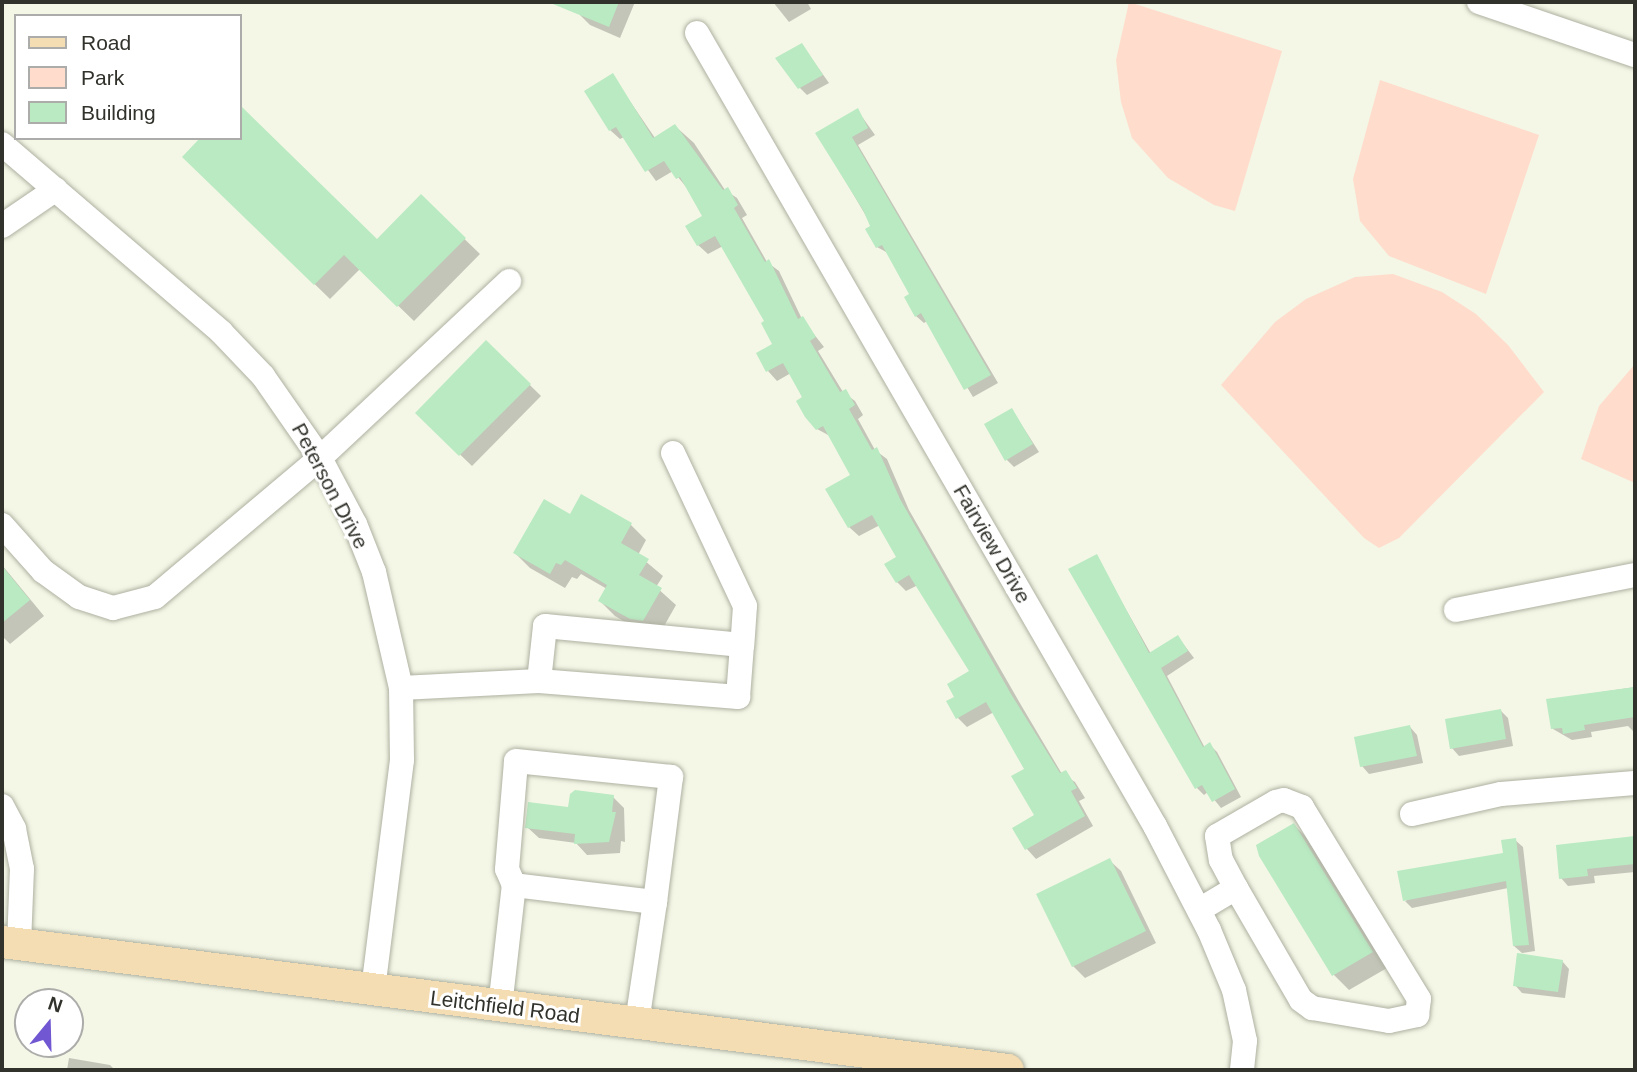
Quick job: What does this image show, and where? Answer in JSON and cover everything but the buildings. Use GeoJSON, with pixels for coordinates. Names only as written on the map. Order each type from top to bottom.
{"type":"FeatureCollection","features":[{"type":"Feature","properties":{"kind":"main road","name":"Leitchfield Road"},"geometry":{"type":"LineString","coordinates":[[10,944],[637,1023],[900,1063],[1008,1070]]}},
{"type":"Feature","properties":{"kind":"street"},"geometry":{"type":"LineString","coordinates":[[1479,2],[1635,55]]}},
{"type":"Feature","properties":{"kind":"street","name":"Fairview Drive"},"geometry":{"type":"LineString","coordinates":[[697,33],[1155,826],[1199,910],[1234,990],[1245,1041],[1242,1070]]}},
{"type":"Feature","properties":{"kind":"street","name":"Peterson Drive"},"geometry":{"type":"LineString","coordinates":[[2,144],[228,339],[263,376],[320,458],[374,572],[401,688],[402,760],[373,990]]}},
{"type":"Feature","properties":{"kind":"street"},"geometry":{"type":"LineString","coordinates":[[2,226],[56,189]]}},
{"type":"Feature","properties":{"kind":"street"},"geometry":{"type":"LineString","coordinates":[[2,525],[43,571],[79,597],[113,608],[155,597],[320,458],[509,281]]}},
{"type":"Feature","properties":{"kind":"street"},"geometry":{"type":"LineString","coordinates":[[401,688],[538,681],[738,697],[744,606],[673,453]]}},
{"type":"Feature","properties":{"kind":"street"},"geometry":{"type":"LineString","coordinates":[[1456,610],[1635,575]]}},
{"type":"Feature","properties":{"kind":"street"},"geometry":{"type":"LineString","coordinates":[[538,681],[545,626],[742,645]]}},
{"type":"Feature","properties":{"kind":"street"},"geometry":{"type":"LineString","coordinates":[[500,1007],[514,885],[507,869],[516,761],[671,777],[637,1023]]}},
{"type":"Feature","properties":{"kind":"street"},"geometry":{"type":"LineString","coordinates":[[1412,814],[1501,794],[1635,783]]}},
{"type":"Feature","properties":{"kind":"street"},"geometry":{"type":"LineString","coordinates":[[1284,800],[1302,807],[1419,999],[1417,1015],[1389,1021],[1312,1008],[1301,1000],[1236,888],[1221,860],[1217,836],[1276,802],[1284,800]]}},
{"type":"Feature","properties":{"kind":"street"},"geometry":{"type":"LineString","coordinates":[[2,806],[14,829],[22,869],[10,944]]}},
{"type":"Feature","properties":{"kind":"street"},"geometry":{"type":"LineString","coordinates":[[514,885],[655,902]]}},
{"type":"Feature","properties":{"kind":"street"},"geometry":{"type":"LineString","coordinates":[[1199,910],[1236,888]]}},
{"type":"Feature","properties":{"kind":"green space"},"geometry":{"type":"Polygon","coordinates":[[[1129,2],[1282,51],[1235,211],[1214,205],[1168,178],[1132,138],[1121,102],[1116,60],[1129,2]]]}},
{"type":"Feature","properties":{"kind":"green space"},"geometry":{"type":"Polygon","coordinates":[[[1380,80],[1539,135],[1486,294],[1389,256],[1360,221],[1353,179],[1380,80]]]}},
{"type":"Feature","properties":{"kind":"green space"},"geometry":{"type":"Polygon","coordinates":[[[1393,274],[1442,292],[1476,314],[1508,345],[1544,392],[1399,538],[1379,548],[1364,538],[1221,385],[1275,322],[1306,299],[1355,277],[1393,274]]]}},
{"type":"Feature","properties":{"kind":"green space"},"geometry":{"type":"Polygon","coordinates":[[[1635,364],[1635,483],[1581,459],[1599,406],[1635,364]]]}}]}
